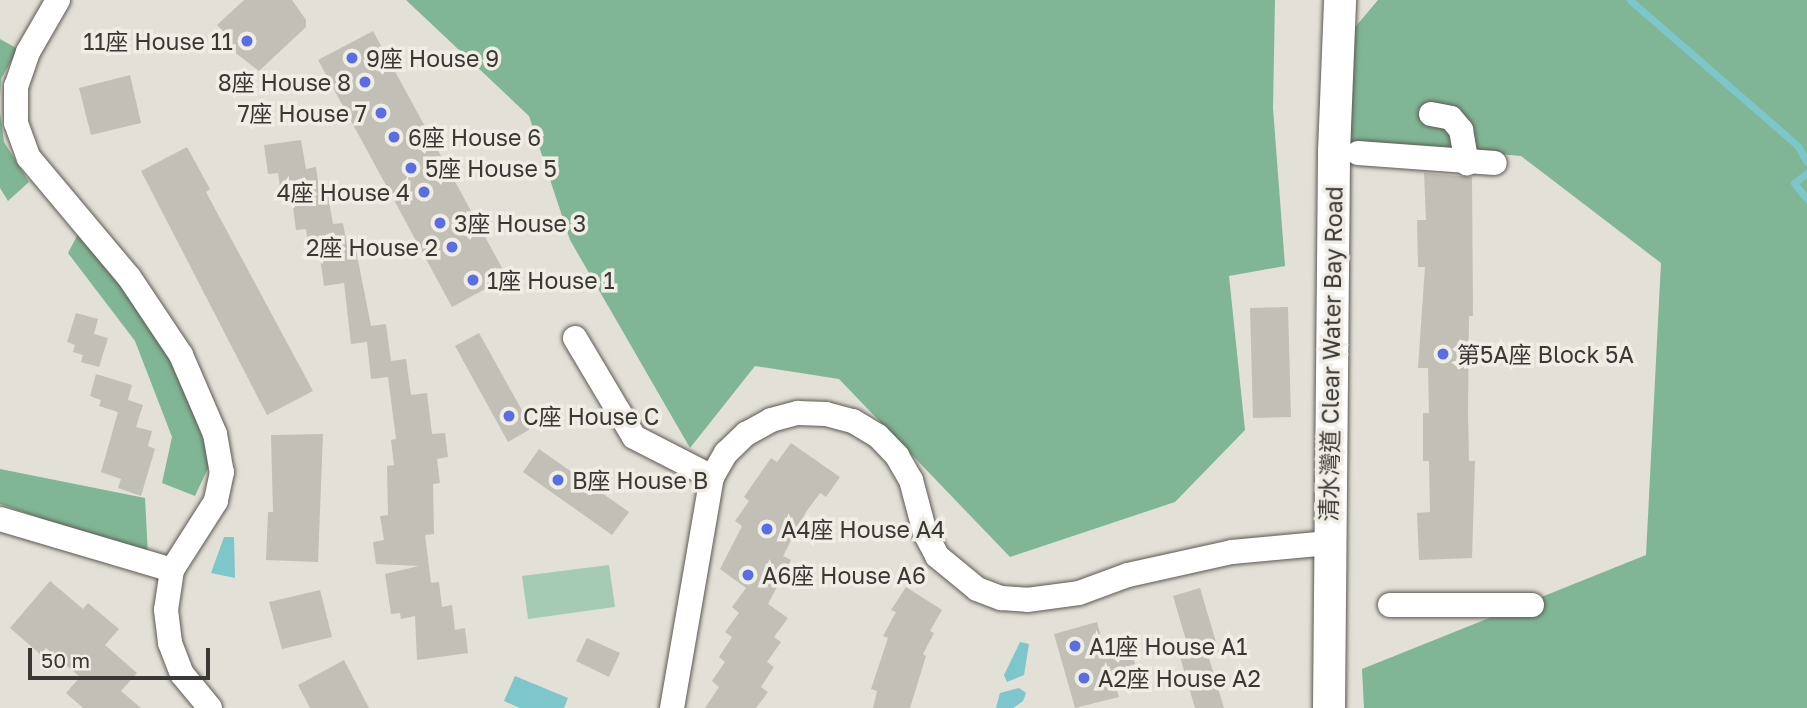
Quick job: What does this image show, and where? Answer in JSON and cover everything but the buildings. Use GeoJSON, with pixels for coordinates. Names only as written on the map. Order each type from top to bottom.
{"type":"FeatureCollection","features":[{"type":"Feature","properties":{"kind":"main road","name":"清水灣道 Clear Water Bay Road"},"geometry":{"type":"LineString","coordinates":[[1329,708],[1329,543],[1340,0]]}},
{"type":"Feature","properties":{"kind":"street"},"geometry":{"type":"LineString","coordinates":[[58,0],[28,52],[16,86],[16,123],[29,158],[130,277],[181,355],[215,434],[222,472],[216,501],[172,570],[166,600],[170,643],[182,674],[209,708]]}},
{"type":"Feature","properties":{"kind":"street"},"geometry":{"type":"LineString","coordinates":[[1432,114],[1451,118],[1461,130],[1467,163]]}},
{"type":"Feature","properties":{"kind":"street"},"geometry":{"type":"LineString","coordinates":[[1358,153],[1495,163]]}},
{"type":"Feature","properties":{"kind":"street"},"geometry":{"type":"LineString","coordinates":[[575,338],[634,437],[712,477]]}},
{"type":"Feature","properties":{"kind":"street"},"geometry":{"type":"LineString","coordinates":[[672,708],[712,477],[726,453],[746,434],[771,420],[798,413],[826,414],[853,421],[877,436],[897,456],[911,480],[925,533],[937,556],[976,589],[1013,599],[1079,593],[1190,559],[1329,543]]}},
{"type":"Feature","properties":{"kind":"street"},"geometry":{"type":"LineString","coordinates":[[0,519],[172,570]]}},
{"type":"Feature","properties":{"kind":"street"},"geometry":{"type":"LineString","coordinates":[[1390,605],[1532,605]]}},
{"type":"Feature","properties":{"kind":"green space"},"geometry":{"type":"Polygon","coordinates":[[[406,0],[1275,0],[1273,108],[1285,266],[1229,276],[1245,430],[1175,502],[1010,557],[839,379],[755,366],[690,448],[570,240],[529,116],[406,0]]]}},
{"type":"Feature","properties":{"kind":"green space"},"geometry":{"type":"Polygon","coordinates":[[[1378,0],[1807,0],[1807,708],[1364,708],[1362,669],[1646,555],[1661,263],[1521,156],[1338,140],[1351,32],[1378,0]]]}},
{"type":"Feature","properties":{"kind":"green space"},"geometry":{"type":"Polygon","coordinates":[[[0,39],[18,49],[1,79],[0,98],[0,39]]]}},
{"type":"Feature","properties":{"kind":"green space"},"geometry":{"type":"Polygon","coordinates":[[[0,112],[4,142],[29,182],[8,201],[0,188],[0,112]]]}},
{"type":"Feature","properties":{"kind":"green space"},"geometry":{"type":"Polygon","coordinates":[[[78,234],[128,292],[172,354],[211,462],[195,496],[162,483],[172,437],[135,341],[68,253],[78,234]]]}},
{"type":"Feature","properties":{"kind":"green space"},"geometry":{"type":"Polygon","coordinates":[[[0,469],[145,498],[148,555],[0,504],[0,469]]]}},
{"type":"Feature","properties":{"kind":"green space"},"geometry":{"type":"Polygon","coordinates":[[[609,565],[615,607],[528,619],[522,576],[609,565]]]}},
{"type":"Feature","properties":{"kind":"water"},"geometry":{"type":"Polygon","coordinates":[[[224,537],[234,537],[235,578],[211,573],[224,537]]]}},
{"type":"Feature","properties":{"kind":"water"},"geometry":{"type":"Polygon","coordinates":[[[1020,642],[1029,644],[1024,675],[1007,682],[1004,675],[1020,642]]]}},
{"type":"Feature","properties":{"kind":"water"},"geometry":{"type":"Polygon","coordinates":[[[515,676],[568,698],[564,708],[520,708],[504,701],[515,676]]]}},
{"type":"Feature","properties":{"kind":"water"},"geometry":{"type":"Polygon","coordinates":[[[1019,688],[1026,693],[1023,701],[1013,708],[996,708],[1000,693],[1019,688]]]}},
{"type":"Feature","properties":{"kind":"waterway"},"geometry":{"type":"LineString","coordinates":[[1630,0],[1798,146],[1807,162]]}},
{"type":"Feature","properties":{"kind":"waterway"},"geometry":{"type":"LineString","coordinates":[[1807,173],[1794,183],[1807,199]]}},
{"type":"Feature","properties":{"kind":"place","name":"11座 House 11"},"geometry":{"type":"Point","coordinates":[247,41]}},
{"type":"Feature","properties":{"kind":"place","name":"9座 House 9"},"geometry":{"type":"Point","coordinates":[352,58]}},
{"type":"Feature","properties":{"kind":"place","name":"8座 House 8"},"geometry":{"type":"Point","coordinates":[365,82]}},
{"type":"Feature","properties":{"kind":"place","name":"7座 House 7"},"geometry":{"type":"Point","coordinates":[381,113]}},
{"type":"Feature","properties":{"kind":"place","name":"6座 House 6"},"geometry":{"type":"Point","coordinates":[394,137]}},
{"type":"Feature","properties":{"kind":"place","name":"5座 House 5"},"geometry":{"type":"Point","coordinates":[411,168]}},
{"type":"Feature","properties":{"kind":"place","name":"4座 House 4"},"geometry":{"type":"Point","coordinates":[424,192]}},
{"type":"Feature","properties":{"kind":"place","name":"3座 House 3"},"geometry":{"type":"Point","coordinates":[440,223]}},
{"type":"Feature","properties":{"kind":"place","name":"2座 House 2"},"geometry":{"type":"Point","coordinates":[452,247]}},
{"type":"Feature","properties":{"kind":"place","name":"1座 House 1"},"geometry":{"type":"Point","coordinates":[473,280]}},
{"type":"Feature","properties":{"kind":"place","name":"第5A座 Block 5A"},"geometry":{"type":"Point","coordinates":[1443,354]}},
{"type":"Feature","properties":{"kind":"place","name":"C座 House C"},"geometry":{"type":"Point","coordinates":[509,416]}},
{"type":"Feature","properties":{"kind":"place","name":"B座 House B"},"geometry":{"type":"Point","coordinates":[558,480]}},
{"type":"Feature","properties":{"kind":"place","name":"A4座 House A4"},"geometry":{"type":"Point","coordinates":[767,529]}},
{"type":"Feature","properties":{"kind":"place","name":"A6座 House A6"},"geometry":{"type":"Point","coordinates":[748,575]}},
{"type":"Feature","properties":{"kind":"place","name":"A1座 House A1"},"geometry":{"type":"Point","coordinates":[1075,646]}},
{"type":"Feature","properties":{"kind":"place","name":"A2座 House A2"},"geometry":{"type":"Point","coordinates":[1084,678]}}]}
